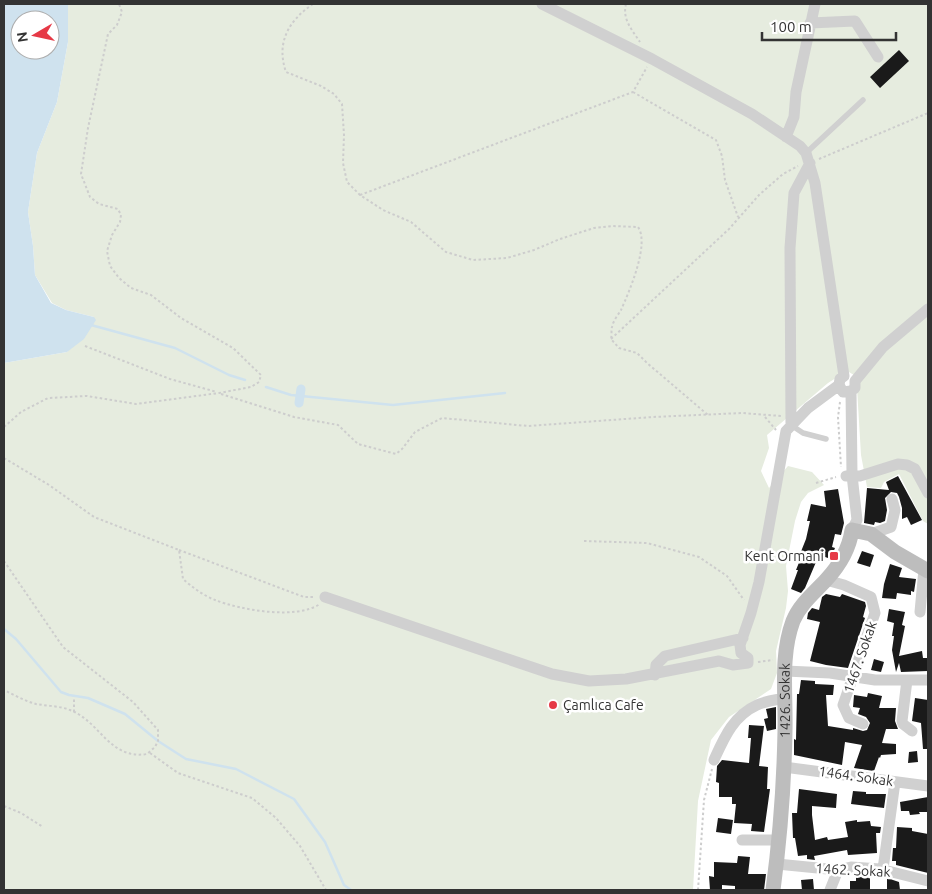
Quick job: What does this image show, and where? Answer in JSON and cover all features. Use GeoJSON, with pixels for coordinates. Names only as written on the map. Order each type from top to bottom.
{"type":"FeatureCollection","features":[{"type":"Feature","properties":{"kind":"main road"},"geometry":{"type":"LineString","coordinates":[[852,530],[871,534],[895,552],[926,570]]}},
{"type":"Feature","properties":{"kind":"main road","name":"1426. Sokak"},"geometry":{"type":"LineString","coordinates":[[773,890],[777,864],[784,767],[785,665],[793,621],[803,603],[826,580],[839,563],[850,544],[852,530]]}},
{"type":"Feature","properties":{"kind":"street"},"geometry":{"type":"LineString","coordinates":[[542,4],[652,59],[752,114],[800,146],[808,158],[818,206],[846,385],[849,476],[857,520],[852,530]]}},
{"type":"Feature","properties":{"kind":"street"},"geometry":{"type":"LineString","coordinates":[[786,137],[794,117],[796,92],[815,4]]}},
{"type":"Feature","properties":{"kind":"street"},"geometry":{"type":"LineString","coordinates":[[810,23],[855,21],[878,57]]}},
{"type":"Feature","properties":{"kind":"street"},"geometry":{"type":"LineString","coordinates":[[325,597],[552,674],[589,681],[655,675],[720,662],[733,665],[748,663],[748,658],[741,653],[740,645],[759,582],[786,431],[790,420],[790,248],[794,193],[808,158]]}},
{"type":"Feature","properties":{"kind":"street"},"geometry":{"type":"LineString","coordinates":[[790,420],[846,385],[883,347],[928,309]]}},
{"type":"Feature","properties":{"kind":"street"},"geometry":{"type":"LineString","coordinates":[[849,476],[860,476],[898,464],[907,465],[915,469],[928,493]]}},
{"type":"Feature","properties":{"kind":"street"},"geometry":{"type":"LineString","coordinates":[[871,534],[891,526],[894,510],[892,499]]}},
{"type":"Feature","properties":{"kind":"street"},"geometry":{"type":"LineString","coordinates":[[920,612],[926,570]]}},
{"type":"Feature","properties":{"kind":"street","name":"1467. Sokak"},"geometry":{"type":"LineString","coordinates":[[826,580],[871,598],[873,604],[875,613],[843,705],[849,718],[863,724]]}},
{"type":"Feature","properties":{"kind":"street"},"geometry":{"type":"LineString","coordinates":[[655,675],[656,665],[665,656],[743,638]]}},
{"type":"Feature","properties":{"kind":"street"},"geometry":{"type":"LineString","coordinates":[[785,665],[875,680],[928,680]]}},
{"type":"Feature","properties":{"kind":"street"},"geometry":{"type":"LineString","coordinates":[[907,680],[902,721],[912,731]]}},
{"type":"Feature","properties":{"kind":"street"},"geometry":{"type":"LineString","coordinates":[[714,760],[726,733],[737,718],[757,705],[784,698]]}},
{"type":"Feature","properties":{"kind":"street","name":"1464. Sokak"},"geometry":{"type":"LineString","coordinates":[[784,767],[928,786]]}},
{"type":"Feature","properties":{"kind":"street"},"geometry":{"type":"LineString","coordinates":[[883,870],[896,782]]}},
{"type":"Feature","properties":{"kind":"street"},"geometry":{"type":"LineString","coordinates":[[742,840],[779,840]]}},
{"type":"Feature","properties":{"kind":"street","name":"1462. Sokak"},"geometry":{"type":"LineString","coordinates":[[777,864],[838,870],[851,867],[883,870],[928,881]]}},
{"type":"Feature","properties":{"kind":"street"},"geometry":{"type":"LineString","coordinates":[[830,890],[838,870]]}},
{"type":"Feature","properties":{"kind":"lane"},"geometry":{"type":"LineString","coordinates":[[808,158],[863,100]]}},
{"type":"Feature","properties":{"kind":"lane"},"geometry":{"type":"LineString","coordinates":[[790,420],[803,433],[826,439]]}},
{"type":"Feature","properties":{"kind":"path"},"geometry":{"type":"LineString","coordinates":[[4,427],[21,412],[48,398],[87,396],[136,404],[251,387],[259,382],[261,376],[233,348],[181,318],[151,295],[131,288],[119,278],[110,266],[107,251],[112,235],[120,222],[121,215],[118,208],[99,204],[90,197],[82,174],[88,128],[108,34],[117,24],[122,12],[119,4]]}},
{"type":"Feature","properties":{"kind":"path"},"geometry":{"type":"LineString","coordinates":[[313,4],[303,11],[286,31],[281,58],[286,72],[321,86],[334,94],[342,104],[343,164],[347,182],[360,195],[383,210],[411,222],[446,252],[472,260],[507,258],[594,228],[612,226],[638,227],[641,230],[641,247],[638,264],[627,296],[612,326],[611,339],[619,348],[637,353],[646,363],[708,415]]}},
{"type":"Feature","properties":{"kind":"path"},"geometry":{"type":"LineString","coordinates":[[360,195],[633,92],[652,59],[627,23],[624,10],[626,4]]}},
{"type":"Feature","properties":{"kind":"path"},"geometry":{"type":"LineString","coordinates":[[633,92],[716,140],[722,156],[727,187],[739,218]]}},
{"type":"Feature","properties":{"kind":"path"},"geometry":{"type":"LineString","coordinates":[[611,339],[783,174],[808,158],[928,113]]}},
{"type":"Feature","properties":{"kind":"path"},"geometry":{"type":"LineString","coordinates":[[85,346],[170,379],[294,417],[338,425],[358,444],[396,454],[415,432],[442,418],[528,426],[742,413],[790,420]]}},
{"type":"Feature","properties":{"kind":"path"},"geometry":{"type":"LineString","coordinates":[[764,415],[784,443]]}},
{"type":"Feature","properties":{"kind":"path"},"geometry":{"type":"LineString","coordinates":[[4,458],[49,485],[94,517],[304,597],[325,597],[322,603],[314,609],[296,612],[273,612],[238,608],[213,600],[183,579],[179,550]]}},
{"type":"Feature","properties":{"kind":"path"},"geometry":{"type":"LineString","coordinates":[[816,483],[831,478],[849,476]]}},
{"type":"Feature","properties":{"kind":"path"},"geometry":{"type":"LineString","coordinates":[[584,542],[648,543],[699,557],[727,576],[742,595],[751,613]]}},
{"type":"Feature","properties":{"kind":"path"},"geometry":{"type":"LineString","coordinates":[[4,561],[62,647],[133,702],[158,730],[158,741],[150,752],[140,755],[127,754],[115,747],[89,722],[74,712],[34,704],[4,690]]}},
{"type":"Feature","properties":{"kind":"path"},"geometry":{"type":"LineString","coordinates":[[748,663],[785,665]]}},
{"type":"Feature","properties":{"kind":"path"},"geometry":{"type":"LineString","coordinates":[[74,699],[74,712]]}},
{"type":"Feature","properties":{"kind":"path"},"geometry":{"type":"LineString","coordinates":[[150,752],[178,773],[252,798],[276,818],[300,846],[326,890]]}},
{"type":"Feature","properties":{"kind":"path"},"geometry":{"type":"LineString","coordinates":[[698,890],[704,800],[714,760]]}},
{"type":"Feature","properties":{"kind":"path"},"geometry":{"type":"LineString","coordinates":[[4,806],[21,813],[43,827]]}},
{"type":"Feature","properties":{"kind":"shaded area"},"geometry":{"type":"Polygon","coordinates":[[[68,4],[928,4],[928,524],[923,521],[899,474],[884,482],[881,488],[867,487],[861,455],[857,388],[861,379],[847,371],[828,383],[767,435],[769,448],[761,471],[769,488],[788,466],[812,472],[824,485],[808,493],[801,502],[795,521],[786,566],[788,591],[776,651],[777,673],[771,689],[729,717],[711,740],[698,801],[693,890],[4,890],[4,363],[67,352],[94,317],[66,310],[52,303],[35,275],[28,212],[37,153],[57,102],[68,42],[68,4]]]}},
{"type":"Feature","properties":{"kind":"water"},"geometry":{"type":"Polygon","coordinates":[[[4,4],[68,4],[68,42],[57,102],[37,153],[28,212],[35,275],[51,303],[66,310],[94,317],[96,320],[84,339],[67,352],[4,363],[4,4]]]}},
{"type":"Feature","properties":{"kind":"building"},"geometry":{"type":"Polygon","coordinates":[[[899,50],[909,61],[880,88],[870,77],[899,50]]]}},
{"type":"Feature","properties":{"kind":"building"},"geometry":{"type":"Polygon","coordinates":[[[898,476],[922,520],[911,525],[907,517],[902,519],[899,497],[897,493],[891,492],[885,498],[887,510],[885,521],[875,522],[874,525],[864,523],[867,488],[889,490],[886,482],[898,476]]]}},
{"type":"Feature","properties":{"kind":"building"},"geometry":{"type":"Polygon","coordinates":[[[838,489],[844,523],[841,535],[835,534],[832,547],[835,548],[831,559],[819,555],[801,593],[791,589],[806,539],[810,521],[807,521],[811,504],[826,507],[824,491],[838,489]]]}},
{"type":"Feature","properties":{"kind":"building"},"geometry":{"type":"Polygon","coordinates":[[[862,551],[874,555],[870,567],[857,563],[862,551]]]}},
{"type":"Feature","properties":{"kind":"building"},"geometry":{"type":"Polygon","coordinates":[[[890,564],[902,568],[899,577],[916,579],[914,592],[911,591],[911,595],[897,593],[896,599],[882,598],[890,564]]]}},
{"type":"Feature","properties":{"kind":"building"},"geometry":{"type":"Polygon","coordinates":[[[826,594],[840,597],[842,594],[865,602],[866,606],[863,617],[865,618],[848,668],[810,661],[820,622],[807,619],[808,613],[812,608],[819,610],[822,597],[826,594]]]}},
{"type":"Feature","properties":{"kind":"building"},"geometry":{"type":"Polygon","coordinates":[[[889,609],[905,612],[902,625],[905,626],[899,656],[922,651],[923,658],[928,658],[928,671],[901,672],[899,663],[896,672],[892,650],[894,623],[887,621],[889,609]]]}},
{"type":"Feature","properties":{"kind":"building"},"geometry":{"type":"Polygon","coordinates":[[[874,659],[884,662],[881,672],[871,670],[874,659]]]}},
{"type":"Feature","properties":{"kind":"building"},"geometry":{"type":"Polygon","coordinates":[[[801,680],[815,681],[815,684],[834,685],[833,695],[826,695],[828,726],[867,730],[870,723],[866,717],[858,714],[860,708],[853,707],[854,695],[867,697],[868,693],[882,696],[879,708],[896,708],[895,721],[898,729],[886,729],[882,743],[896,744],[896,754],[881,755],[874,771],[854,768],[862,745],[845,742],[842,765],[794,755],[797,694],[799,694],[801,680]]]}},
{"type":"Feature","properties":{"kind":"building"},"geometry":{"type":"Polygon","coordinates":[[[915,698],[928,700],[928,749],[923,749],[921,723],[912,721],[915,698]]]}},
{"type":"Feature","properties":{"kind":"building"},"geometry":{"type":"Polygon","coordinates":[[[776,707],[776,729],[767,731],[764,719],[768,718],[766,709],[776,707]]]}},
{"type":"Feature","properties":{"kind":"building"},"geometry":{"type":"Polygon","coordinates":[[[749,725],[764,726],[759,766],[768,767],[767,789],[770,789],[764,832],[751,831],[752,824],[734,823],[736,804],[732,804],[732,797],[719,797],[719,783],[716,782],[717,766],[722,760],[749,763],[751,738],[748,738],[749,725]]]}},
{"type":"Feature","properties":{"kind":"building"},"geometry":{"type":"Polygon","coordinates":[[[917,751],[918,762],[908,763],[909,752],[917,751]]]}},
{"type":"Feature","properties":{"kind":"building"},"geometry":{"type":"Polygon","coordinates":[[[799,789],[837,794],[836,808],[812,806],[815,840],[827,837],[828,840],[848,837],[845,822],[857,820],[857,822],[870,821],[871,826],[881,827],[880,833],[876,833],[877,853],[848,855],[847,850],[814,856],[815,860],[807,859],[807,855],[798,856],[795,838],[793,838],[792,813],[797,813],[799,789]]]}},
{"type":"Feature","properties":{"kind":"building"},"geometry":{"type":"Polygon","coordinates":[[[853,791],[866,792],[866,794],[886,794],[884,808],[851,804],[853,791]]]}},
{"type":"Feature","properties":{"kind":"building"},"geometry":{"type":"Polygon","coordinates":[[[928,797],[928,812],[910,815],[909,811],[901,811],[900,802],[928,797]]]}},
{"type":"Feature","properties":{"kind":"building"},"geometry":{"type":"Polygon","coordinates":[[[718,818],[733,820],[731,834],[716,832],[718,818]]]}},
{"type":"Feature","properties":{"kind":"building"},"geometry":{"type":"Polygon","coordinates":[[[897,827],[912,828],[912,831],[928,834],[928,873],[896,865],[896,861],[892,861],[893,848],[896,848],[897,827]]]}},
{"type":"Feature","properties":{"kind":"building"},"geometry":{"type":"Polygon","coordinates":[[[738,856],[750,857],[748,874],[766,874],[764,890],[735,890],[735,886],[722,885],[722,890],[710,890],[709,876],[714,877],[714,862],[737,863],[738,856]]]}},
{"type":"Feature","properties":{"kind":"building"},"geometry":{"type":"Polygon","coordinates":[[[856,875],[870,876],[870,890],[850,890],[850,881],[856,881],[856,875]]]}},
{"type":"Feature","properties":{"kind":"building"},"geometry":{"type":"Polygon","coordinates":[[[887,878],[899,882],[900,890],[887,890],[887,878]]]}},
{"type":"Feature","properties":{"kind":"building"},"geometry":{"type":"Polygon","coordinates":[[[813,879],[814,890],[802,890],[801,880],[813,879]]]}},
{"type":"Feature","properties":{"kind":"waterway"},"geometry":{"type":"LineString","coordinates":[[91,325],[175,348],[229,375],[245,380]]}},
{"type":"Feature","properties":{"kind":"waterway"},"geometry":{"type":"LineString","coordinates":[[266,387],[291,395],[393,405],[505,393]]}},
{"type":"Feature","properties":{"kind":"waterway"},"geometry":{"type":"LineString","coordinates":[[299,403],[301,389]]}},
{"type":"Feature","properties":{"kind":"waterway"},"geometry":{"type":"LineString","coordinates":[[4,629],[16,639],[61,692],[88,698],[125,714],[158,741],[186,759],[236,769],[294,799],[325,842],[344,885],[351,890]]}},
{"type":"Feature","properties":{"kind":"place","name":"Kent Ormani"},"geometry":{"type":"Point","coordinates":[834,556]}},
{"type":"Feature","properties":{"kind":"place","name":"Çamlıca Cafe"},"geometry":{"type":"Point","coordinates":[553,705]}}]}
